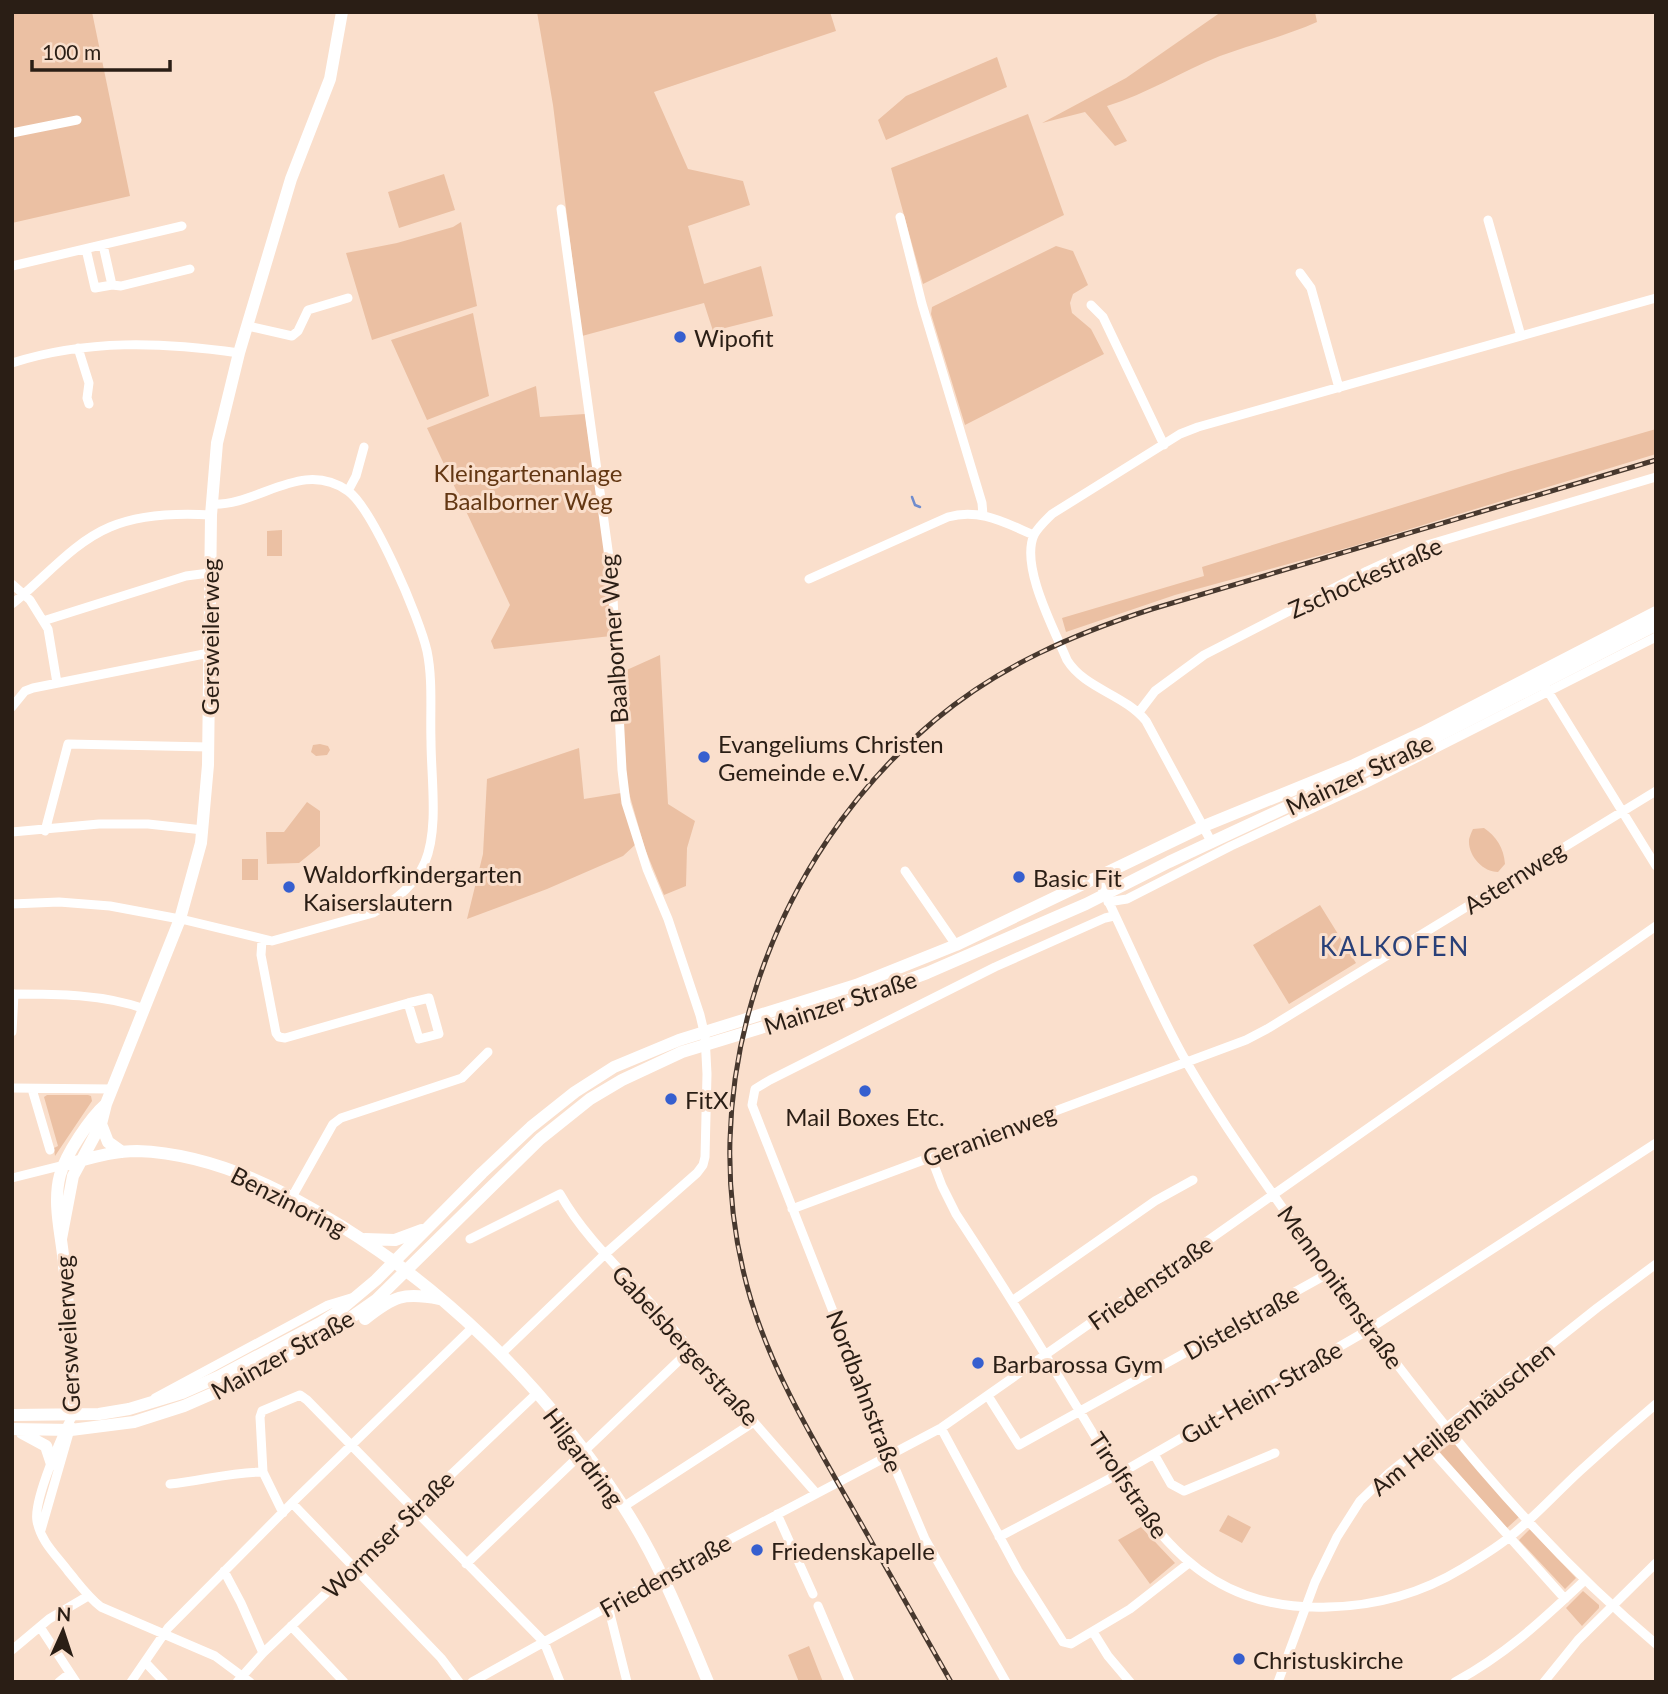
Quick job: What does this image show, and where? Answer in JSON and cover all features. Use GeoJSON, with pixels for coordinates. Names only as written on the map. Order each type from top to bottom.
{"type":"FeatureCollection","features":[{"type":"Feature","properties":{"kind":"main road","name":"Gersweilerweg"},"geometry":{"type":"LineString","coordinates":[[61,1239],[70,1187],[102,1124],[106,1104],[180,919],[203,830],[209,747],[211,509],[217,443],[239,352],[297,164],[330,79],[342,12]]}},
{"type":"Feature","properties":{"kind":"main road","name":"Mainzer Straße"},"geometry":{"type":"LineString","coordinates":[[12,1415],[99,1414],[182,1394],[218,1377],[320,1323],[356,1297],[516,1142],[575,1092],[601,1075],[635,1057],[694,1035],[897,970],[956,945],[1204,826],[1342,770],[1422,733],[1656,612]]}},
{"type":"Feature","properties":{"kind":"main road","name":"Mainzer Straße"},"geometry":{"type":"LineString","coordinates":[[12,1429],[67,1430],[134,1422],[172,1411],[223,1389],[326,1335],[376,1300],[506,1170],[580,1107],[622,1080],[693,1049],[859,998],[927,973],[1107,899],[1212,843],[1546,688],[1656,625]]}},
{"type":"Feature","properties":{"kind":"main road","name":"Gersweilerweg"},"geometry":{"type":"LineString","coordinates":[[73,1415],[72,1362],[58,1200],[60,1175],[97,1112],[106,1104]]}},
{"type":"Feature","properties":{"kind":"main road"},"geometry":{"type":"LineString","coordinates":[[102,1124],[108,1142],[122,1152]]}},
{"type":"Feature","properties":{"kind":"main road","name":"Benzinoring"},"geometry":{"type":"LineString","coordinates":[[64,1165],[122,1152],[170,1155],[222,1167],[292,1197],[408,1270]]}},
{"type":"Feature","properties":{"kind":"main road"},"geometry":{"type":"LineString","coordinates":[[362,1239],[396,1240],[428,1227]]}},
{"type":"Feature","properties":{"kind":"main road","name":"Hilgardring"},"geometry":{"type":"LineString","coordinates":[[408,1270],[473,1327],[536,1394],[584,1451],[623,1507],[663,1576],[708,1682]]}},
{"type":"Feature","properties":{"kind":"main road"},"geometry":{"type":"LineString","coordinates":[[326,1335],[351,1327],[397,1297],[417,1294],[444,1300]]}},
{"type":"Feature","properties":{"kind":"main road"},"geometry":{"type":"LineString","coordinates":[[12,1429],[46,1446],[52,1464]]}},
{"type":"Feature","properties":{"kind":"street"},"geometry":{"type":"LineString","coordinates":[[12,133],[77,120]]}},
{"type":"Feature","properties":{"kind":"street","name":"Baalborner Weg"},"geometry":{"type":"LineString","coordinates":[[500,1355],[605,1254],[704,1165],[705,1036],[668,919],[647,869],[626,803],[612,579],[561,209]]}},
{"type":"Feature","properties":{"kind":"street"},"geometry":{"type":"LineString","coordinates":[[900,217],[922,304],[982,503],[983,515]]}},
{"type":"Feature","properties":{"kind":"street"},"geometry":{"type":"LineString","coordinates":[[1488,220],[1521,336]]}},
{"type":"Feature","properties":{"kind":"street"},"geometry":{"type":"LineString","coordinates":[[12,266],[182,226]]}},
{"type":"Feature","properties":{"kind":"street"},"geometry":{"type":"LineString","coordinates":[[103,245],[112,285]]}},
{"type":"Feature","properties":{"kind":"street"},"geometry":{"type":"LineString","coordinates":[[86,249],[95,288],[121,286],[190,269]]}},
{"type":"Feature","properties":{"kind":"street"},"geometry":{"type":"LineString","coordinates":[[1300,273],[1311,288],[1339,388]]}},
{"type":"Feature","properties":{"kind":"street"},"geometry":{"type":"LineString","coordinates":[[248,326],[292,336],[298,331],[308,310],[348,298]]}},
{"type":"Feature","properties":{"kind":"street"},"geometry":{"type":"LineString","coordinates":[[1212,843],[1139,712],[1085,680],[1074,671],[1067,660],[1032,570],[1034,535],[1052,514],[1180,434],[1198,427],[1656,298]]}},
{"type":"Feature","properties":{"kind":"street"},"geometry":{"type":"LineString","coordinates":[[1091,305],[1103,317],[1164,444]]}},
{"type":"Feature","properties":{"kind":"street"},"geometry":{"type":"LineString","coordinates":[[12,363],[49,353],[111,344],[189,345],[239,352]]}},
{"type":"Feature","properties":{"kind":"street"},"geometry":{"type":"LineString","coordinates":[[78,348],[89,383],[89,404]]}},
{"type":"Feature","properties":{"kind":"street"},"geometry":{"type":"LineString","coordinates":[[348,491],[356,476],[364,447]]}},
{"type":"Feature","properties":{"kind":"street","name":"Zschockestraße"},"geometry":{"type":"LineString","coordinates":[[1139,712],[1156,691],[1205,655],[1367,571],[1418,548],[1656,477]]}},
{"type":"Feature","properties":{"kind":"street"},"geometry":{"type":"LineString","coordinates":[[12,604],[81,545],[108,528],[152,517],[211,509],[305,479],[328,482],[348,491],[360,502],[371,520],[418,618],[426,645],[430,678],[432,830],[425,863],[413,882],[387,906],[279,940],[262,940],[180,919],[110,906],[59,902],[12,904]]}},
{"type":"Feature","properties":{"kind":"street"},"geometry":{"type":"LineString","coordinates":[[808,579],[948,517],[965,513],[983,515],[1034,535]]}},
{"type":"Feature","properties":{"kind":"street"},"geometry":{"type":"LineString","coordinates":[[43,621],[186,576],[209,573]]}},
{"type":"Feature","properties":{"kind":"street"},"geometry":{"type":"LineString","coordinates":[[12,584],[37,609],[43,621],[51,640],[57,683]]}},
{"type":"Feature","properties":{"kind":"street","name":"Mainzer Straße"},"geometry":{"type":"LineString","coordinates":[[1107,899],[1127,899],[1190,866],[1365,784],[1546,688],[1656,636]]}},
{"type":"Feature","properties":{"kind":"street"},"geometry":{"type":"LineString","coordinates":[[12,707],[25,691],[209,653]]}},
{"type":"Feature","properties":{"kind":"street"},"geometry":{"type":"LineString","coordinates":[[1546,688],[1656,866]]}},
{"type":"Feature","properties":{"kind":"street"},"geometry":{"type":"LineString","coordinates":[[45,831],[68,744],[209,747]]}},
{"type":"Feature","properties":{"kind":"street","name":"Asternweg"},"geometry":{"type":"LineString","coordinates":[[1186,1062],[1246,1040],[1267,1029],[1656,791]]}},
{"type":"Feature","properties":{"kind":"street"},"geometry":{"type":"LineString","coordinates":[[12,832],[110,823],[203,830]]}},
{"type":"Feature","properties":{"kind":"street"},"geometry":{"type":"LineString","coordinates":[[905,870],[956,945]]}},
{"type":"Feature","properties":{"kind":"street","name":"Mennonitenstraße"},"geometry":{"type":"LineString","coordinates":[[1097,878],[1186,1062],[1227,1129],[1368,1329],[1446,1428],[1527,1521],[1611,1606],[1656,1644]]}},
{"type":"Feature","properties":{"kind":"street","name":"Mainzer Straße"},"geometry":{"type":"LineString","coordinates":[[755,1089],[1029,952],[1114,916]]}},
{"type":"Feature","properties":{"kind":"street","name":"Friedenstraße"},"geometry":{"type":"LineString","coordinates":[[472,1682],[941,1427],[1656,926]]}},
{"type":"Feature","properties":{"kind":"street"},"geometry":{"type":"LineString","coordinates":[[262,940],[261,955],[279,1037],[285,1038],[408,1003],[429,998],[439,1034],[419,1039],[408,1003]]}},
{"type":"Feature","properties":{"kind":"street"},"geometry":{"type":"LineString","coordinates":[[12,1032],[13,994],[54,994],[108,999],[145,1009]]}},
{"type":"Feature","properties":{"kind":"street"},"geometry":{"type":"LineString","coordinates":[[292,1197],[333,1124],[341,1118],[462,1078],[488,1052]]}},
{"type":"Feature","properties":{"kind":"street","name":"Geranienweg"},"geometry":{"type":"LineString","coordinates":[[792,1209],[1186,1062]]}},
{"type":"Feature","properties":{"kind":"street"},"geometry":{"type":"LineString","coordinates":[[12,1088],[112,1089]]}},
{"type":"Feature","properties":{"kind":"street"},"geometry":{"type":"LineString","coordinates":[[32,1088],[50,1150]]}},
{"type":"Feature","properties":{"kind":"street","name":"Nordbahnstraße"},"geometry":{"type":"LineString","coordinates":[[755,1089],[752,1105],[889,1454],[925,1539],[1006,1682]]}},
{"type":"Feature","properties":{"kind":"street","name":"Gut-Heim-Straße"},"geometry":{"type":"LineString","coordinates":[[999,1537],[1119,1474],[1368,1329],[1656,1143]]}},
{"type":"Feature","properties":{"kind":"street","name":"Tirolfstraße"},"geometry":{"type":"LineString","coordinates":[[931,1157],[956,1214],[1148,1519],[1189,1563],[1222,1586],[1256,1600],[1306,1608],[1373,1603],[1408,1593],[1461,1569],[1509,1537],[1656,1404]]}},
{"type":"Feature","properties":{"kind":"street","name":"Benzinoring"},"geometry":{"type":"LineString","coordinates":[[12,1178],[64,1165]]}},
{"type":"Feature","properties":{"kind":"street"},"geometry":{"type":"LineString","coordinates":[[1012,1301],[1154,1202],[1193,1180]]}},
{"type":"Feature","properties":{"kind":"street","name":"Gabelsbergerstraße"},"geometry":{"type":"LineString","coordinates":[[470,1239],[560,1194],[579,1226],[691,1349],[816,1493]]}},
{"type":"Feature","properties":{"kind":"street","name":"Am Heiligenhäuschen"},"geometry":{"type":"LineString","coordinates":[[1278,1682],[1315,1582],[1337,1537],[1360,1501],[1389,1473],[1656,1264]]}},
{"type":"Feature","properties":{"kind":"street","name":"Distelstraße"},"geometry":{"type":"LineString","coordinates":[[988,1396],[1020,1445],[1329,1273]]}},
{"type":"Feature","properties":{"kind":"street"},"geometry":{"type":"LineString","coordinates":[[131,1682],[146,1663],[163,1633],[473,1327]]}},
{"type":"Feature","properties":{"kind":"street"},"geometry":{"type":"LineString","coordinates":[[466,1564],[691,1349]]}},
{"type":"Feature","properties":{"kind":"street","name":"Wormser Straße"},"geometry":{"type":"LineString","coordinates":[[243,1680],[263,1653],[536,1394]]}},
{"type":"Feature","properties":{"kind":"street"},"geometry":{"type":"LineString","coordinates":[[283,1513],[263,1472],[260,1417],[262,1411],[300,1395],[544,1643],[560,1682]]}},
{"type":"Feature","properties":{"kind":"street","name":"Gersweilerweg"},"geometry":{"type":"LineString","coordinates":[[67,1430],[73,1415]]}},
{"type":"Feature","properties":{"kind":"street"},"geometry":{"type":"LineString","coordinates":[[623,1507],[754,1422]]}},
{"type":"Feature","properties":{"kind":"street"},"geometry":{"type":"LineString","coordinates":[[941,1427],[999,1537],[1063,1642],[1071,1644],[1093,1632],[1151,1595],[1189,1563]]}},
{"type":"Feature","properties":{"kind":"street"},"geometry":{"type":"LineString","coordinates":[[67,1430],[38,1506],[37,1519],[44,1541],[88,1596],[101,1607],[215,1656],[243,1680]]}},
{"type":"Feature","properties":{"kind":"street"},"geometry":{"type":"LineString","coordinates":[[41,1532],[67,1430]]}},
{"type":"Feature","properties":{"kind":"street"},"geometry":{"type":"LineString","coordinates":[[1426,1444],[1565,1599]]}},
{"type":"Feature","properties":{"kind":"street","name":"Tirolfstraße"},"geometry":{"type":"LineString","coordinates":[[1154,1454],[1171,1484],[1184,1491],[1275,1453]]}},
{"type":"Feature","properties":{"kind":"street"},"geometry":{"type":"LineString","coordinates":[[170,1484],[207,1480],[233,1473],[263,1472]]}},
{"type":"Feature","properties":{"kind":"street"},"geometry":{"type":"LineString","coordinates":[[292,1503],[441,1658],[459,1682]]}},
{"type":"Feature","properties":{"kind":"street"},"geometry":{"type":"LineString","coordinates":[[777,1514],[813,1594]]}},
{"type":"Feature","properties":{"kind":"street"},"geometry":{"type":"LineString","coordinates":[[1544,1682],[1578,1640],[1656,1563]]}},
{"type":"Feature","properties":{"kind":"street"},"geometry":{"type":"LineString","coordinates":[[224,1571],[263,1653]]}},
{"type":"Feature","properties":{"kind":"street"},"geometry":{"type":"LineString","coordinates":[[1455,1682],[1513,1646],[1585,1580]]}},
{"type":"Feature","properties":{"kind":"street"},"geometry":{"type":"LineString","coordinates":[[12,1650],[88,1596]]}},
{"type":"Feature","properties":{"kind":"street"},"geometry":{"type":"LineString","coordinates":[[608,1606],[627,1682]]}},
{"type":"Feature","properties":{"kind":"street"},"geometry":{"type":"LineString","coordinates":[[818,1606],[850,1682]]}},
{"type":"Feature","properties":{"kind":"street"},"geometry":{"type":"LineString","coordinates":[[291,1626],[344,1682]]}},
{"type":"Feature","properties":{"kind":"street"},"geometry":{"type":"LineString","coordinates":[[40,1628],[73,1677],[59,1682]]}},
{"type":"Feature","properties":{"kind":"street"},"geometry":{"type":"LineString","coordinates":[[1093,1632],[1108,1656],[1130,1682]]}},
{"type":"Feature","properties":{"kind":"street"},"geometry":{"type":"LineString","coordinates":[[146,1663],[164,1682]]}},
{"type":"Feature","properties":{"kind":"green space"},"geometry":{"type":"Polygon","coordinates":[[[12,12],[92,12],[130,196],[12,223],[12,12]]]}},
{"type":"Feature","properties":{"kind":"green space"},"geometry":{"type":"Polygon","coordinates":[[[537,12],[830,12],[836,31],[654,92],[688,169],[743,181],[750,205],[688,226],[704,284],[761,266],[773,316],[713,331],[704,303],[582,336],[553,105],[537,12]]]}},
{"type":"Feature","properties":{"kind":"green space"},"geometry":{"type":"Polygon","coordinates":[[[1221,12],[1315,12],[1317,22],[1220,56],[1107,106],[1127,141],[1115,146],[1085,112],[1042,123],[1126,78],[1221,12]]]}},
{"type":"Feature","properties":{"kind":"green space"},"geometry":{"type":"Polygon","coordinates":[[[997,57],[1007,87],[886,140],[878,120],[906,96],[997,57]]]}},
{"type":"Feature","properties":{"kind":"green space"},"geometry":{"type":"Polygon","coordinates":[[[1028,114],[1064,215],[923,284],[891,168],[1028,114]]]}},
{"type":"Feature","properties":{"kind":"green space"},"geometry":{"type":"Polygon","coordinates":[[[444,174],[455,210],[399,228],[388,192],[444,174]]]}},
{"type":"Feature","properties":{"kind":"green space"},"geometry":{"type":"Polygon","coordinates":[[[461,222],[477,306],[372,340],[346,253],[397,243],[453,227],[461,222]]]}},
{"type":"Feature","properties":{"kind":"green space"},"geometry":{"type":"Polygon","coordinates":[[[1056,246],[1073,251],[1088,285],[1073,294],[1070,303],[1072,313],[1091,329],[1104,354],[965,425],[931,314],[932,307],[1056,246]]]}},
{"type":"Feature","properties":{"kind":"green space"},"geometry":{"type":"Polygon","coordinates":[[[473,313],[489,396],[427,420],[391,340],[473,313]]]}},
{"type":"Feature","properties":{"kind":"green space","name":"Kleingartenanlage Baalborner Weg"},"geometry":{"type":"Polygon","coordinates":[[[536,386],[540,417],[585,414],[609,579],[611,636],[494,649],[491,641],[510,605],[427,428],[536,386]]]}},
{"type":"Feature","properties":{"kind":"green space"},"geometry":{"type":"Polygon","coordinates":[[[1656,429],[1656,454],[1354,546],[1175,595],[1066,632],[1062,618],[1204,576],[1202,567],[1656,429]]]}},
{"type":"Feature","properties":{"kind":"green space"},"geometry":{"type":"Polygon","coordinates":[[[282,530],[282,556],[267,556],[267,531],[282,530]]]}},
{"type":"Feature","properties":{"kind":"green space"},"geometry":{"type":"Polygon","coordinates":[[[660,655],[668,804],[695,821],[687,848],[686,886],[664,895],[645,849],[627,786],[620,673],[660,655]]]}},
{"type":"Feature","properties":{"kind":"green space"},"geometry":{"type":"Polygon","coordinates":[[[313,745],[328,746],[330,750],[327,755],[316,756],[311,752],[313,745]]]}},
{"type":"Feature","properties":{"kind":"green space"},"geometry":{"type":"Polygon","coordinates":[[[579,748],[584,799],[621,793],[636,844],[623,856],[547,889],[467,919],[483,854],[487,779],[579,748]]]}},
{"type":"Feature","properties":{"kind":"green space"},"geometry":{"type":"Polygon","coordinates":[[[307,802],[320,811],[320,846],[299,863],[267,864],[266,832],[284,832],[307,802]]]}},
{"type":"Feature","properties":{"kind":"green space"},"geometry":{"type":"Polygon","coordinates":[[[1484,828],[1496,839],[1503,853],[1505,864],[1498,872],[1482,866],[1469,846],[1473,829],[1484,828]]]}},
{"type":"Feature","properties":{"kind":"green space"},"geometry":{"type":"Polygon","coordinates":[[[242,859],[258,859],[258,880],[242,880],[242,859]]]}},
{"type":"Feature","properties":{"kind":"green space"},"geometry":{"type":"Polygon","coordinates":[[[1320,905],[1356,963],[1289,1004],[1253,945],[1320,905]]]}},
{"type":"Feature","properties":{"kind":"green space"},"geometry":{"type":"Polygon","coordinates":[[[88,1095],[92,1101],[55,1156],[54,1148],[58,1146],[44,1097],[88,1095]]]}},
{"type":"Feature","properties":{"kind":"green space"},"geometry":{"type":"Polygon","coordinates":[[[1450,1437],[1519,1517],[1507,1528],[1436,1448],[1450,1437]]]}},
{"type":"Feature","properties":{"kind":"green space"},"geometry":{"type":"Polygon","coordinates":[[[1228,1515],[1251,1527],[1242,1543],[1219,1531],[1228,1515]]]}},
{"type":"Feature","properties":{"kind":"green space"},"geometry":{"type":"Polygon","coordinates":[[[1141,1527],[1175,1563],[1150,1584],[1118,1540],[1141,1527]]]}},
{"type":"Feature","properties":{"kind":"green space"},"geometry":{"type":"Polygon","coordinates":[[[1530,1529],[1576,1578],[1565,1589],[1519,1540],[1530,1529]]]}},
{"type":"Feature","properties":{"kind":"green space"},"geometry":{"type":"Polygon","coordinates":[[[1583,1591],[1599,1608],[1582,1626],[1566,1608],[1583,1591]]]}},
{"type":"Feature","properties":{"kind":"green space"},"geometry":{"type":"Polygon","coordinates":[[[809,1646],[823,1682],[799,1682],[788,1655],[809,1646]]]}},
{"type":"Feature","properties":{"kind":"waterway"},"geometry":{"type":"LineString","coordinates":[[912,497],[915,505],[920,507]]}},
{"type":"Feature","properties":{"kind":"railway"},"geometry":{"type":"LineString","coordinates":[[951,1682],[819,1449],[781,1376],[751,1300],[734,1220],[730,1140],[738,1061],[758,983],[788,909],[828,839],[877,776],[935,720],[985,683],[1066,641],[1152,609],[1656,460]]}},
{"type":"Feature","properties":{"kind":"place","name":"Wipofit"},"geometry":{"type":"Point","coordinates":[680,337]}},
{"type":"Feature","properties":{"kind":"place","name":"Evangeliums Christen Gemeinde e.V."},"geometry":{"type":"Point","coordinates":[704,757]}},
{"type":"Feature","properties":{"kind":"place","name":"Basic Fit"},"geometry":{"type":"Point","coordinates":[1019,877]}},
{"type":"Feature","properties":{"kind":"place","name":"Waldorfkindergarten Kaiserslautern"},"geometry":{"type":"Point","coordinates":[289,887]}},
{"type":"Feature","properties":{"kind":"place","name":"Mail Boxes Etc."},"geometry":{"type":"Point","coordinates":[865,1091]}},
{"type":"Feature","properties":{"kind":"place","name":"FitX"},"geometry":{"type":"Point","coordinates":[671,1099]}},
{"type":"Feature","properties":{"kind":"place","name":"Barbarossa Gym"},"geometry":{"type":"Point","coordinates":[978,1363]}},
{"type":"Feature","properties":{"kind":"place","name":"Friedenskapelle"},"geometry":{"type":"Point","coordinates":[757,1550]}},
{"type":"Feature","properties":{"kind":"place","name":"Christuskirche"},"geometry":{"type":"Point","coordinates":[1239,1659]}},
{"type":"Feature","properties":{"kind":"district","name":"KALKOFEN"},"geometry":{"type":"Point","coordinates":[1395,946]}}]}
